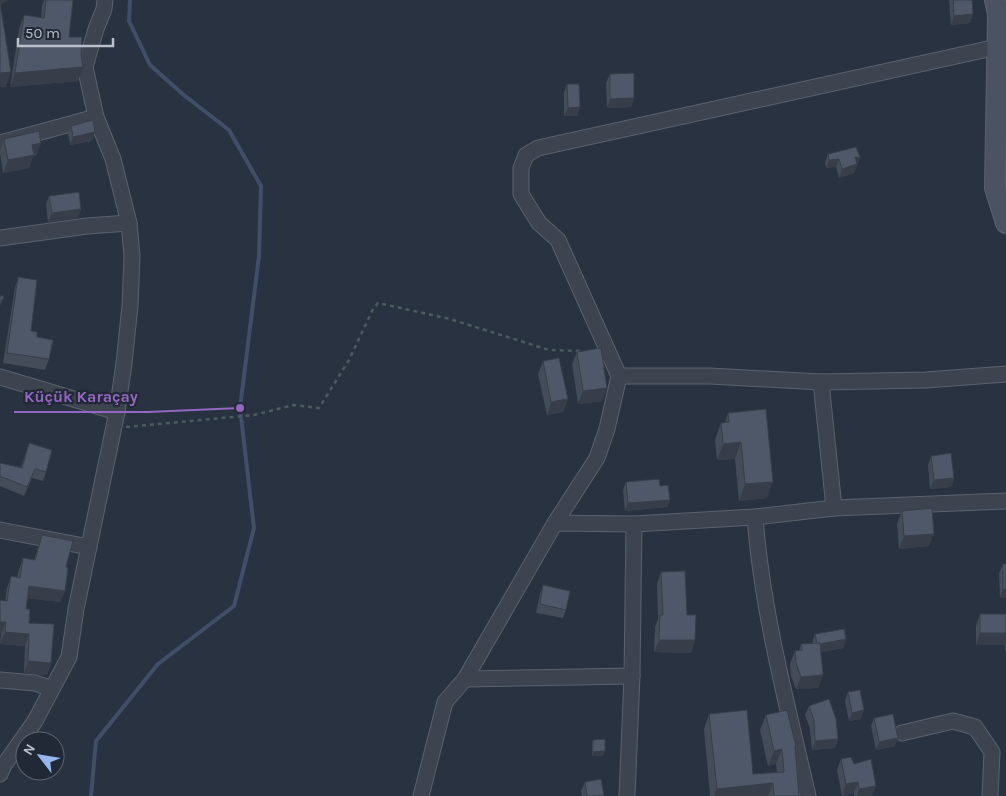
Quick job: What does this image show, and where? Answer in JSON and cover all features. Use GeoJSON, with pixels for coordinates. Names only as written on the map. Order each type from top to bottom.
{"type":"FeatureCollection","features":[{"type":"Feature","properties":{"kind":"street"},"geometry":{"type":"LineString","coordinates":[[0,774],[4,765],[35,721],[69,657],[88,547],[117,412],[130,306],[132,256],[129,223],[113,159],[96,117],[85,67],[104,9],[105,0]]}},
{"type":"Feature","properties":{"kind":"street"},"geometry":{"type":"LineString","coordinates":[[995,0],[998,14],[994,188],[1006,223]]}},
{"type":"Feature","properties":{"kind":"street"},"geometry":{"type":"LineString","coordinates":[[421,796],[445,702],[466,679],[555,523],[597,458],[607,429],[619,376],[558,240],[539,223],[521,194],[521,168],[526,155],[538,148],[997,47]]}},
{"type":"Feature","properties":{"kind":"street"},"geometry":{"type":"LineString","coordinates":[[0,143],[96,117]]}},
{"type":"Feature","properties":{"kind":"street"},"geometry":{"type":"LineString","coordinates":[[0,238],[87,226],[129,223]]}},
{"type":"Feature","properties":{"kind":"street"},"geometry":{"type":"LineString","coordinates":[[619,376],[710,376],[821,382],[926,380],[1006,374]]}},
{"type":"Feature","properties":{"kind":"street"},"geometry":{"type":"LineString","coordinates":[[0,377],[117,412]]}},
{"type":"Feature","properties":{"kind":"street"},"geometry":{"type":"LineString","coordinates":[[821,382],[834,508]]}},
{"type":"Feature","properties":{"kind":"street"},"geometry":{"type":"LineString","coordinates":[[555,523],[634,524],[755,517],[834,508],[1006,501]]}},
{"type":"Feature","properties":{"kind":"street"},"geometry":{"type":"LineString","coordinates":[[755,517],[769,622],[808,796]]}},
{"type":"Feature","properties":{"kind":"street"},"geometry":{"type":"LineString","coordinates":[[626,796],[632,676],[634,524]]}},
{"type":"Feature","properties":{"kind":"street"},"geometry":{"type":"LineString","coordinates":[[0,530],[88,547]]}},
{"type":"Feature","properties":{"kind":"street"},"geometry":{"type":"LineString","coordinates":[[466,679],[632,676]]}},
{"type":"Feature","properties":{"kind":"street"},"geometry":{"type":"LineString","coordinates":[[0,680],[35,683],[52,689]]}},
{"type":"Feature","properties":{"kind":"street"},"geometry":{"type":"LineString","coordinates":[[902,733],[952,721],[975,727],[992,752],[990,796]]}},
{"type":"Feature","properties":{"kind":"path"},"geometry":{"type":"LineString","coordinates":[[113,428],[249,416],[293,405],[319,408],[348,360],[373,309],[378,303],[450,319],[549,350],[593,352],[606,346]]}},
{"type":"Feature","properties":{"kind":"building"},"geometry":{"type":"Polygon","coordinates":[[[46,0],[73,0],[69,37],[82,37],[81,55],[83,67],[15,73],[24,15],[44,18],[46,0]]]}},
{"type":"Feature","properties":{"kind":"building"},"geometry":{"type":"Polygon","coordinates":[[[953,0],[972,0],[973,14],[954,16],[953,0]]]}},
{"type":"Feature","properties":{"kind":"building"},"geometry":{"type":"Polygon","coordinates":[[[0,2],[11,72],[0,73],[0,2]]]}},
{"type":"Feature","properties":{"kind":"building"},"geometry":{"type":"Polygon","coordinates":[[[634,73],[634,98],[610,99],[610,74],[634,73]]]}},
{"type":"Feature","properties":{"kind":"building"},"geometry":{"type":"Polygon","coordinates":[[[567,84],[579,84],[580,107],[568,108],[567,84]]]}},
{"type":"Feature","properties":{"kind":"building"},"geometry":{"type":"Polygon","coordinates":[[[93,120],[95,132],[73,137],[71,126],[93,120]]]}},
{"type":"Feature","properties":{"kind":"building"},"geometry":{"type":"Polygon","coordinates":[[[39,131],[41,143],[32,145],[34,155],[8,160],[4,139],[39,131]]]}},
{"type":"Feature","properties":{"kind":"building"},"geometry":{"type":"Polygon","coordinates":[[[856,147],[860,157],[855,157],[857,164],[842,169],[839,159],[829,160],[828,154],[856,147]]]}},
{"type":"Feature","properties":{"kind":"building"},"geometry":{"type":"Polygon","coordinates":[[[79,192],[81,209],[52,213],[49,196],[79,192]]]}},
{"type":"Feature","properties":{"kind":"building"},"geometry":{"type":"Polygon","coordinates":[[[18,277],[37,280],[31,331],[37,332],[37,337],[53,340],[49,359],[7,353],[18,277]]]}},
{"type":"Feature","properties":{"kind":"building"},"geometry":{"type":"Polygon","coordinates":[[[0,296],[4,296],[0,305],[0,296]]]}},
{"type":"Feature","properties":{"kind":"building"},"geometry":{"type":"Polygon","coordinates":[[[601,348],[607,388],[583,391],[577,352],[601,348]]]}},
{"type":"Feature","properties":{"kind":"building"},"geometry":{"type":"Polygon","coordinates":[[[559,358],[568,399],[551,402],[543,361],[559,358]]]}},
{"type":"Feature","properties":{"kind":"building"},"geometry":{"type":"Polygon","coordinates":[[[766,409],[773,482],[745,484],[741,442],[723,444],[721,423],[729,422],[728,413],[766,409]]]}},
{"type":"Feature","properties":{"kind":"building"},"geometry":{"type":"Polygon","coordinates":[[[29,443],[52,450],[46,472],[35,469],[27,487],[0,477],[0,463],[22,468],[29,443]]]}},
{"type":"Feature","properties":{"kind":"building"},"geometry":{"type":"Polygon","coordinates":[[[951,453],[954,478],[934,480],[931,456],[951,453]]]}},
{"type":"Feature","properties":{"kind":"building"},"geometry":{"type":"Polygon","coordinates":[[[659,479],[660,486],[668,485],[670,500],[628,503],[626,482],[659,479]]]}},
{"type":"Feature","properties":{"kind":"building"},"geometry":{"type":"Polygon","coordinates":[[[932,508],[934,534],[904,536],[902,511],[932,508]]]}},
{"type":"Feature","properties":{"kind":"building"},"geometry":{"type":"Polygon","coordinates":[[[42,535],[73,541],[66,567],[68,568],[65,591],[29,586],[26,609],[30,609],[29,623],[54,624],[51,663],[28,661],[29,634],[5,632],[6,622],[0,622],[0,600],[7,601],[11,576],[20,578],[23,558],[35,560],[42,535]]]}},
{"type":"Feature","properties":{"kind":"building"},"geometry":{"type":"Polygon","coordinates":[[[1003,564],[1006,564],[1006,589],[1003,589],[1003,564]]]}},
{"type":"Feature","properties":{"kind":"building"},"geometry":{"type":"Polygon","coordinates":[[[685,571],[687,615],[696,615],[695,640],[659,640],[660,615],[663,615],[661,572],[685,571]]]}},
{"type":"Feature","properties":{"kind":"building"},"geometry":{"type":"Polygon","coordinates":[[[543,585],[570,591],[566,610],[540,604],[543,585]]]}},
{"type":"Feature","properties":{"kind":"building"},"geometry":{"type":"Polygon","coordinates":[[[980,614],[1006,614],[1006,633],[980,633],[980,614]]]}},
{"type":"Feature","properties":{"kind":"building"},"geometry":{"type":"Polygon","coordinates":[[[844,629],[846,639],[817,643],[815,634],[844,629]]]}},
{"type":"Feature","properties":{"kind":"building"},"geometry":{"type":"Polygon","coordinates":[[[820,643],[823,675],[801,677],[796,663],[795,651],[802,650],[801,644],[820,643]]]}},
{"type":"Feature","properties":{"kind":"building"},"geometry":{"type":"Polygon","coordinates":[[[860,690],[864,710],[852,713],[848,692],[860,690]]]}},
{"type":"Feature","properties":{"kind":"building"},"geometry":{"type":"Polygon","coordinates":[[[829,699],[836,719],[838,739],[815,741],[814,720],[809,706],[829,699]]]}},
{"type":"Feature","properties":{"kind":"building"},"geometry":{"type":"Polygon","coordinates":[[[747,710],[753,774],[784,772],[782,749],[774,751],[766,715],[787,710],[796,746],[799,796],[774,796],[773,783],[717,789],[709,714],[747,710]]]}},
{"type":"Feature","properties":{"kind":"building"},"geometry":{"type":"Polygon","coordinates":[[[893,714],[898,738],[879,742],[874,718],[893,714]]]}},
{"type":"Feature","properties":{"kind":"building"},"geometry":{"type":"Polygon","coordinates":[[[605,739],[605,751],[593,752],[593,740],[605,739]]]}},
{"type":"Feature","properties":{"kind":"building"},"geometry":{"type":"Polygon","coordinates":[[[851,757],[854,764],[871,759],[876,786],[859,789],[858,782],[846,784],[841,759],[851,757]]]}},
{"type":"Feature","properties":{"kind":"building"},"geometry":{"type":"Polygon","coordinates":[[[601,779],[604,795],[587,796],[585,782],[601,779]]]}},
{"type":"Feature","properties":{"kind":"waterway"},"geometry":{"type":"LineString","coordinates":[[91,796],[96,741],[158,664],[234,606],[254,528],[240,408],[259,256],[261,186],[229,130],[185,96],[150,65],[129,21],[130,0]]}},
{"type":"Feature","properties":{"kind":"place","name":"Küçük Karaçay"},"geometry":{"type":"Point","coordinates":[240,408]}}]}
